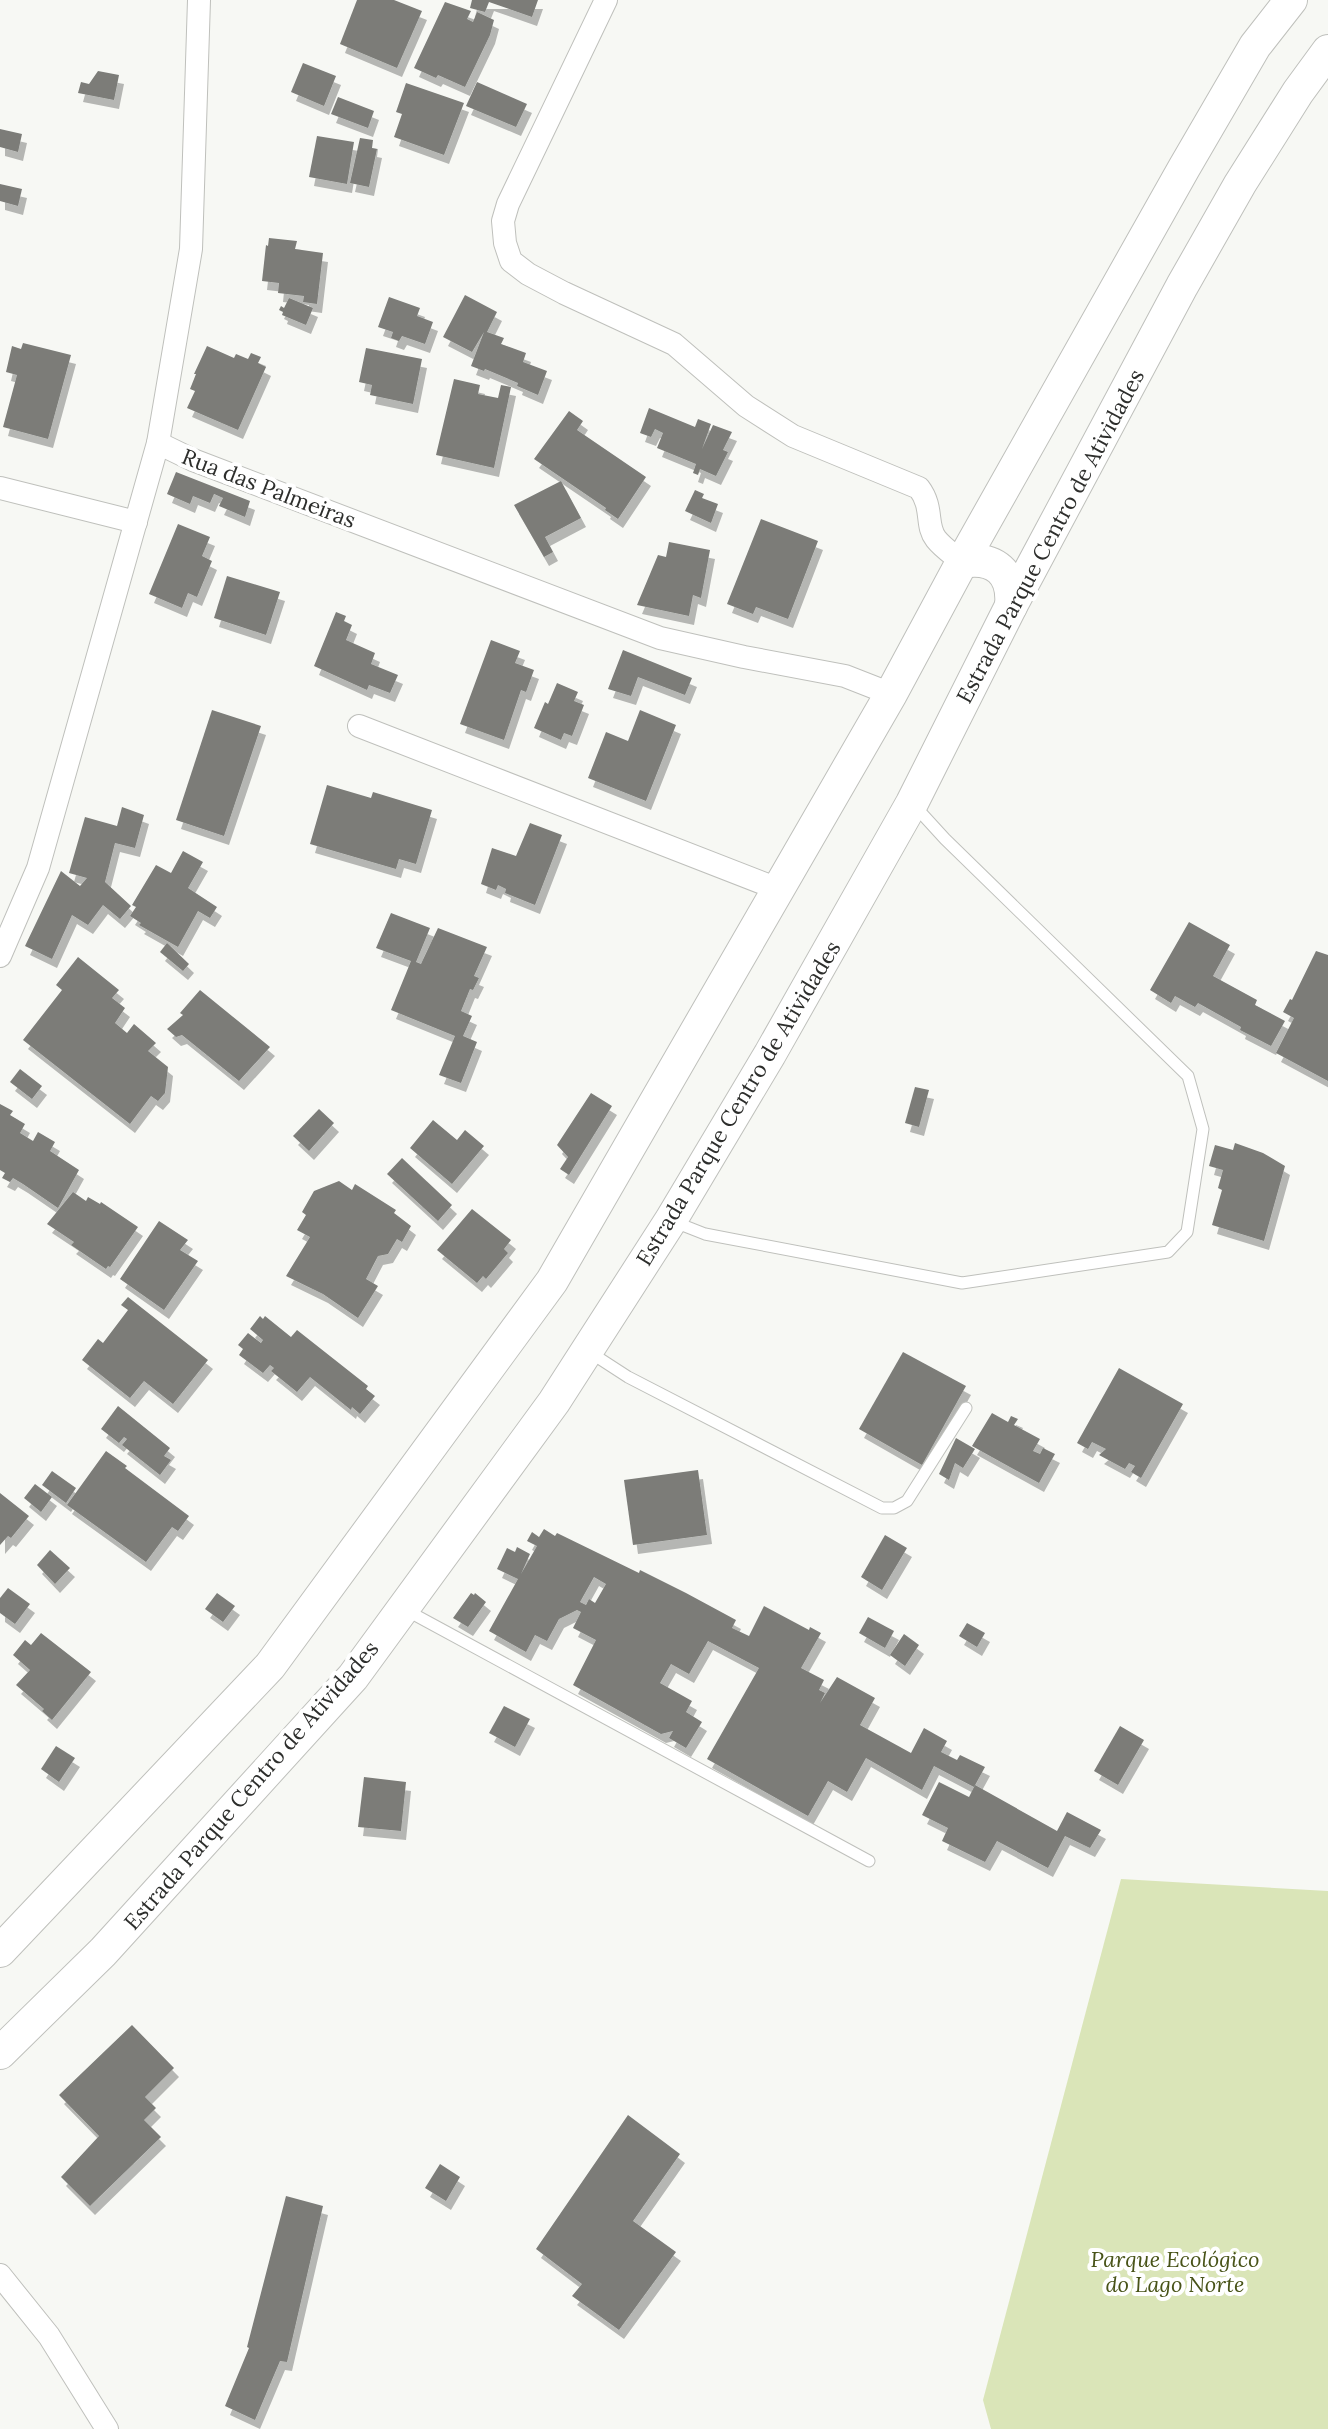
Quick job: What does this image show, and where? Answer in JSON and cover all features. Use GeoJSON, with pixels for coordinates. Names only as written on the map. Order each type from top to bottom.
{"type":"FeatureCollection","features":[{"type":"Feature","properties":{"kind":"main road"},"geometry":{"type":"LineString","coordinates":[[0,1951],[259,1677],[552,1281],[891,694],[962,562],[1247,59],[1291,0]]}},
{"type":"Feature","properties":{"kind":"main road","name":"Estrada Parque Centro de Atividades"},"geometry":{"type":"LineString","coordinates":[[0,2053],[114,1941],[353,1677],[554,1402],[671,1220],[770,1054],[912,803],[1011,606],[1226,210],[1298,92],[1328,51]]}},
{"type":"Feature","properties":{"kind":"main road"},"geometry":{"type":"LineString","coordinates":[[962,562],[975,559],[989,562],[1000,569],[1012,593],[1011,606]]}},
{"type":"Feature","properties":{"kind":"street"},"geometry":{"type":"LineString","coordinates":[[158,443],[191,249],[199,0]]}},
{"type":"Feature","properties":{"kind":"street"},"geometry":{"type":"LineString","coordinates":[[606,0],[508,204],[503,221],[511,261],[564,293],[674,344],[746,406],[784,431],[814,447],[919,488],[928,500],[931,529],[936,540],[962,562]]}},
{"type":"Feature","properties":{"kind":"street","name":"Rua das Palmeiras"},"geometry":{"type":"LineString","coordinates":[[0,956],[38,868],[158,443],[193,460],[660,638],[845,676],[891,694]]}},
{"type":"Feature","properties":{"kind":"street"},"geometry":{"type":"LineString","coordinates":[[0,488],[136,522]]}},
{"type":"Feature","properties":{"kind":"street"},"geometry":{"type":"LineString","coordinates":[[359,726],[778,889]]}},
{"type":"Feature","properties":{"kind":"street"},"geometry":{"type":"LineString","coordinates":[[0,2275],[49,2336],[107,2429]]}},
{"type":"Feature","properties":{"kind":"lane"},"geometry":{"type":"LineString","coordinates":[[671,1220],[705,1234],[962,1283],[1168,1252],[1187,1232],[1203,1129],[1188,1076],[912,803]]}},
{"type":"Feature","properties":{"kind":"lane"},"geometry":{"type":"LineString","coordinates":[[587,1350],[628,1377],[882,1508],[894,1508],[907,1501],[966,1408]]}},
{"type":"Feature","properties":{"kind":"lane"},"geometry":{"type":"LineString","coordinates":[[403,1609],[869,1861]]}},
{"type":"Feature","properties":{"kind":"green space","name":"Parque Ecológico do Lago Norte"},"geometry":{"type":"Polygon","coordinates":[[[1121,1879],[1328,1891],[1328,2429],[991,2429],[983,2400],[1121,1879]]]}},
{"type":"Feature","properties":{"kind":"building"},"geometry":{"type":"Polygon","coordinates":[[[357,0],[394,0],[422,11],[397,68],[340,44],[357,0]]]}},
{"type":"Feature","properties":{"kind":"building"},"geometry":{"type":"Polygon","coordinates":[[[472,0],[538,0],[532,17],[489,2],[485,12],[470,8],[472,0]]]}},
{"type":"Feature","properties":{"kind":"building"},"geometry":{"type":"Polygon","coordinates":[[[445,2],[471,11],[467,19],[473,22],[477,12],[494,20],[465,87],[414,68],[445,2]]]}},
{"type":"Feature","properties":{"kind":"building"},"geometry":{"type":"Polygon","coordinates":[[[303,63],[336,76],[324,106],[291,92],[303,63]]]}},
{"type":"Feature","properties":{"kind":"building"},"geometry":{"type":"Polygon","coordinates":[[[98,71],[119,75],[114,100],[78,93],[81,82],[89,84],[98,71]]]}},
{"type":"Feature","properties":{"kind":"building"},"geometry":{"type":"Polygon","coordinates":[[[477,82],[527,104],[516,127],[466,106],[477,82]]]}},
{"type":"Feature","properties":{"kind":"building"},"geometry":{"type":"Polygon","coordinates":[[[406,83],[464,103],[444,155],[394,137],[402,114],[396,112],[406,83]]]}},
{"type":"Feature","properties":{"kind":"building"},"geometry":{"type":"Polygon","coordinates":[[[338,97],[374,111],[368,128],[331,114],[338,97]]]}},
{"type":"Feature","properties":{"kind":"building"},"geometry":{"type":"Polygon","coordinates":[[[0,129],[22,134],[18,152],[0,147],[0,129]]]}},
{"type":"Feature","properties":{"kind":"building"},"geometry":{"type":"Polygon","coordinates":[[[317,136],[354,142],[347,184],[309,177],[317,136]]]}},
{"type":"Feature","properties":{"kind":"building"},"geometry":{"type":"Polygon","coordinates":[[[360,138],[373,140],[372,148],[377,149],[369,187],[350,183],[360,138]]]}},
{"type":"Feature","properties":{"kind":"building"},"geometry":{"type":"Polygon","coordinates":[[[0,184],[22,189],[18,206],[0,201],[0,184]]]}},
{"type":"Feature","properties":{"kind":"building"},"geometry":{"type":"Polygon","coordinates":[[[269,238],[297,241],[295,249],[323,253],[317,304],[303,302],[304,296],[278,293],[279,283],[262,281],[269,238]]]}},
{"type":"Feature","properties":{"kind":"building"},"geometry":{"type":"Polygon","coordinates":[[[465,295],[497,312],[487,332],[504,338],[501,344],[526,353],[523,362],[547,371],[538,395],[517,386],[518,383],[471,366],[484,332],[472,352],[443,337],[465,295]]]}},
{"type":"Feature","properties":{"kind":"building"},"geometry":{"type":"Polygon","coordinates":[[[389,297],[420,308],[417,316],[433,322],[425,344],[402,336],[399,341],[391,338],[393,332],[378,327],[389,297]]]}},
{"type":"Feature","properties":{"kind":"building"},"geometry":{"type":"Polygon","coordinates":[[[289,298],[313,308],[306,325],[282,315],[283,312],[279,310],[281,306],[284,308],[289,298]]]}},
{"type":"Feature","properties":{"kind":"building"},"geometry":{"type":"Polygon","coordinates":[[[23,343],[71,355],[48,439],[3,427],[17,375],[6,372],[12,346],[21,349],[23,343]]]}},
{"type":"Feature","properties":{"kind":"building"},"geometry":{"type":"Polygon","coordinates":[[[207,346],[234,358],[236,354],[248,359],[251,353],[261,357],[258,363],[266,367],[238,430],[187,408],[195,391],[190,389],[194,374],[207,346]]]}},
{"type":"Feature","properties":{"kind":"building"},"geometry":{"type":"Polygon","coordinates":[[[366,348],[422,359],[413,404],[370,395],[372,385],[359,382],[366,348]]]}},
{"type":"Feature","properties":{"kind":"building"},"geometry":{"type":"Polygon","coordinates":[[[454,379],[480,385],[478,394],[498,398],[501,385],[511,387],[494,468],[436,455],[454,379]]]}},
{"type":"Feature","properties":{"kind":"building"},"geometry":{"type":"Polygon","coordinates":[[[649,408],[695,427],[698,419],[711,424],[702,449],[713,425],[732,432],[723,450],[728,452],[716,476],[700,469],[698,475],[693,473],[696,464],[657,448],[663,433],[655,429],[651,437],[640,433],[649,408]]]}},
{"type":"Feature","properties":{"kind":"building"},"geometry":{"type":"Polygon","coordinates":[[[569,411],[583,421],[577,430],[646,477],[618,519],[534,459],[569,411]]]}},
{"type":"Feature","properties":{"kind":"building"},"geometry":{"type":"Polygon","coordinates":[[[176,472],[250,501],[245,517],[219,506],[223,498],[214,494],[210,503],[193,496],[190,504],[167,494],[176,472]]]}},
{"type":"Feature","properties":{"kind":"building"},"geometry":{"type":"Polygon","coordinates":[[[561,481],[581,518],[545,537],[553,552],[544,557],[514,505],[561,481]]]}},
{"type":"Feature","properties":{"kind":"building"},"geometry":{"type":"Polygon","coordinates":[[[695,490],[704,494],[702,498],[718,504],[711,523],[685,511],[695,490]]]}},
{"type":"Feature","properties":{"kind":"building"},"geometry":{"type":"Polygon","coordinates":[[[761,519],[818,541],[788,619],[756,607],[753,614],[727,604],[761,519]]]}},
{"type":"Feature","properties":{"kind":"building"},"geometry":{"type":"Polygon","coordinates":[[[178,524],[210,537],[202,556],[212,561],[197,597],[188,593],[182,608],[149,594],[178,524]]]}},
{"type":"Feature","properties":{"kind":"building"},"geometry":{"type":"Polygon","coordinates":[[[669,542],[710,550],[701,598],[693,595],[689,616],[637,605],[658,555],[666,557],[669,542]]]}},
{"type":"Feature","properties":{"kind":"building"},"geometry":{"type":"Polygon","coordinates":[[[227,576],[280,592],[266,635],[214,618],[227,576]]]}},
{"type":"Feature","properties":{"kind":"building"},"geometry":{"type":"Polygon","coordinates":[[[336,612],[346,616],[344,621],[352,625],[346,640],[375,653],[371,664],[398,675],[390,693],[369,685],[367,690],[314,666],[336,612]]]}},
{"type":"Feature","properties":{"kind":"building"},"geometry":{"type":"Polygon","coordinates":[[[491,640],[520,651],[515,663],[534,670],[526,692],[521,690],[504,740],[460,724],[491,640]]]}},
{"type":"Feature","properties":{"kind":"building"},"geometry":{"type":"Polygon","coordinates":[[[623,650],[692,678],[685,695],[638,677],[631,696],[608,689],[623,650]]]}},
{"type":"Feature","properties":{"kind":"building"},"geometry":{"type":"Polygon","coordinates":[[[557,683],[578,692],[574,701],[584,705],[572,736],[564,733],[561,740],[534,728],[557,683]]]}},
{"type":"Feature","properties":{"kind":"building"},"geometry":{"type":"Polygon","coordinates":[[[212,710],[261,726],[224,836],[176,820],[212,710]]]}},
{"type":"Feature","properties":{"kind":"building"},"geometry":{"type":"Polygon","coordinates":[[[640,710],[676,725],[646,801],[588,778],[606,732],[628,741],[640,710]]]}},
{"type":"Feature","properties":{"kind":"building"},"geometry":{"type":"Polygon","coordinates":[[[327,785],[371,798],[373,792],[432,810],[416,864],[399,859],[396,869],[310,844],[327,785]]]}},
{"type":"Feature","properties":{"kind":"building"},"geometry":{"type":"Polygon","coordinates":[[[122,807],[144,815],[135,848],[115,843],[105,882],[131,906],[120,919],[103,905],[88,925],[72,915],[52,959],[25,946],[61,871],[80,886],[87,878],[69,873],[85,817],[117,826],[122,807]]]}},
{"type":"Feature","properties":{"kind":"building"},"geometry":{"type":"Polygon","coordinates":[[[530,823],[562,835],[535,905],[505,893],[506,889],[498,885],[496,890],[481,884],[492,848],[516,856],[530,823]]]}},
{"type":"Feature","properties":{"kind":"building"},"geometry":{"type":"Polygon","coordinates":[[[183,851],[203,862],[188,888],[217,907],[210,918],[198,911],[178,947],[139,925],[141,923],[130,916],[136,907],[132,905],[156,865],[171,873],[183,851]]]}},
{"type":"Feature","properties":{"kind":"building"},"geometry":{"type":"Polygon","coordinates":[[[391,913],[430,928],[416,962],[421,964],[438,928],[487,947],[474,976],[479,978],[473,990],[470,989],[461,1011],[472,1016],[463,1036],[477,1042],[461,1083],[439,1075],[455,1036],[391,1010],[411,961],[376,948],[391,913]]]}},
{"type":"Feature","properties":{"kind":"building"},"geometry":{"type":"Polygon","coordinates":[[[1189,922],[1230,945],[1213,976],[1257,1000],[1255,1005],[1285,1021],[1271,1046],[1198,1003],[1195,1007],[1175,996],[1171,1003],[1150,990],[1189,922]]]}},
{"type":"Feature","properties":{"kind":"building"},"geometry":{"type":"Polygon","coordinates":[[[167,943],[189,964],[183,971],[160,952],[167,943]]]}},
{"type":"Feature","properties":{"kind":"building"},"geometry":{"type":"Polygon","coordinates":[[[1316,951],[1328,955],[1328,1081],[1276,1053],[1294,1018],[1283,1012],[1316,951]]]}},
{"type":"Feature","properties":{"kind":"building"},"geometry":{"type":"Polygon","coordinates":[[[78,957],[119,990],[112,998],[125,1008],[115,1023],[127,1033],[134,1024],[156,1043],[148,1051],[168,1067],[165,1093],[158,1101],[151,1096],[130,1124],[23,1040],[62,990],[56,985],[78,957]]]}},
{"type":"Feature","properties":{"kind":"building"},"geometry":{"type":"Polygon","coordinates":[[[200,990],[270,1047],[239,1081],[182,1035],[176,1037],[167,1029],[183,1015],[180,1013],[200,990]]]}},
{"type":"Feature","properties":{"kind":"building"},"geometry":{"type":"Polygon","coordinates":[[[20,1069],[42,1086],[32,1099],[10,1082],[20,1069]]]}},
{"type":"Feature","properties":{"kind":"building"},"geometry":{"type":"Polygon","coordinates":[[[915,1087],[929,1090],[919,1127],[905,1123],[915,1087]]]}},
{"type":"Feature","properties":{"kind":"building"},"geometry":{"type":"Polygon","coordinates":[[[591,1093],[612,1106],[569,1175],[560,1169],[568,1157],[557,1145],[591,1093]]]}},
{"type":"Feature","properties":{"kind":"building"},"geometry":{"type":"Polygon","coordinates":[[[0,1104],[13,1111],[10,1115],[25,1124],[20,1133],[33,1141],[38,1132],[55,1142],[50,1151],[79,1170],[58,1208],[13,1178],[10,1182],[2,1178],[5,1173],[0,1170],[0,1104]]]}},
{"type":"Feature","properties":{"kind":"building"},"geometry":{"type":"Polygon","coordinates":[[[319,1109],[334,1123],[309,1151],[293,1136],[319,1109]]]}},
{"type":"Feature","properties":{"kind":"building"},"geometry":{"type":"Polygon","coordinates":[[[433,1120],[457,1140],[465,1130],[484,1146],[452,1184],[410,1148],[433,1120]]]}},
{"type":"Feature","properties":{"kind":"building"},"geometry":{"type":"Polygon","coordinates":[[[1235,1143],[1263,1153],[1285,1166],[1264,1241],[1212,1225],[1222,1190],[1218,1188],[1223,1170],[1209,1166],[1215,1145],[1233,1150],[1235,1143]]]}},
{"type":"Feature","properties":{"kind":"building"},"geometry":{"type":"Polygon","coordinates":[[[402,1158],[452,1205],[438,1221],[387,1174],[402,1158]]]}},
{"type":"Feature","properties":{"kind":"building"},"geometry":{"type":"Polygon","coordinates":[[[339,1181],[352,1190],[355,1184],[396,1210],[394,1213],[411,1226],[402,1242],[397,1239],[388,1254],[378,1256],[366,1279],[378,1286],[358,1318],[323,1294],[286,1276],[310,1237],[297,1230],[306,1215],[302,1212],[314,1191],[339,1181]]]}},
{"type":"Feature","properties":{"kind":"building"},"geometry":{"type":"Polygon","coordinates":[[[73,1192],[86,1201],[88,1197],[101,1202],[138,1227],[106,1269],[47,1224],[73,1192]]]}},
{"type":"Feature","properties":{"kind":"building"},"geometry":{"type":"Polygon","coordinates":[[[472,1209],[511,1240],[504,1249],[508,1253],[486,1279],[483,1276],[477,1283],[437,1250],[472,1209]]]}},
{"type":"Feature","properties":{"kind":"building"},"geometry":{"type":"Polygon","coordinates":[[[159,1221],[188,1240],[180,1250],[198,1261],[164,1310],[120,1279],[159,1221]]]}},
{"type":"Feature","properties":{"kind":"building"},"geometry":{"type":"Polygon","coordinates":[[[128,1297],[208,1360],[173,1404],[144,1381],[130,1398],[82,1360],[98,1339],[103,1343],[128,1310],[121,1305],[128,1297]]]}},
{"type":"Feature","properties":{"kind":"building"},"geometry":{"type":"Polygon","coordinates":[[[260,1316],[263,1319],[265,1316],[291,1337],[297,1330],[368,1386],[366,1389],[375,1396],[360,1414],[310,1377],[297,1392],[271,1371],[274,1368],[270,1365],[263,1373],[239,1355],[243,1349],[238,1345],[248,1333],[261,1343],[263,1340],[250,1329],[260,1316]]]}},
{"type":"Feature","properties":{"kind":"building"},"geometry":{"type":"Polygon","coordinates":[[[903,1352],[966,1386],[922,1465],[859,1429],[903,1352]]]}},
{"type":"Feature","properties":{"kind":"building"},"geometry":{"type":"Polygon","coordinates":[[[1119,1368],[1183,1404],[1141,1478],[1131,1472],[1135,1466],[1129,1463],[1125,1469],[1099,1455],[1106,1449],[1092,1442],[1088,1449],[1077,1443],[1119,1368]]]}},
{"type":"Feature","properties":{"kind":"building"},"geometry":{"type":"Polygon","coordinates":[[[118,1406],[170,1448],[164,1456],[171,1460],[160,1475],[122,1445],[127,1439],[124,1437],[119,1443],[101,1429],[118,1406]]]}},
{"type":"Feature","properties":{"kind":"building"},"geometry":{"type":"Polygon","coordinates":[[[992,1413],[1008,1422],[1011,1416],[1018,1419],[1014,1425],[1040,1439],[1033,1451],[1040,1454],[1043,1448],[1055,1454],[1039,1483],[972,1446],[992,1413]]]}},
{"type":"Feature","properties":{"kind":"building"},"geometry":{"type":"Polygon","coordinates":[[[956,1438],[975,1449],[963,1468],[955,1463],[949,1480],[939,1474],[956,1438]]]}},
{"type":"Feature","properties":{"kind":"building"},"geometry":{"type":"Polygon","coordinates":[[[106,1451],[189,1516],[178,1531],[172,1527],[146,1562],[67,1505],[106,1451]]]}},
{"type":"Feature","properties":{"kind":"building"},"geometry":{"type":"Polygon","coordinates":[[[698,1470],[707,1535],[633,1545],[624,1480],[698,1470]]]}},
{"type":"Feature","properties":{"kind":"building"},"geometry":{"type":"Polygon","coordinates":[[[52,1471],[76,1488],[66,1503],[42,1485],[52,1471]]]}},
{"type":"Feature","properties":{"kind":"building"},"geometry":{"type":"Polygon","coordinates":[[[35,1484],[52,1497],[41,1512],[24,1498],[35,1484]]]}},
{"type":"Feature","properties":{"kind":"building"},"geometry":{"type":"Polygon","coordinates":[[[0,1493],[29,1516],[11,1538],[8,1536],[0,1545],[0,1493]]]}},
{"type":"Feature","properties":{"kind":"building"},"geometry":{"type":"Polygon","coordinates":[[[544,1529],[555,1536],[557,1533],[639,1573],[640,1570],[736,1620],[732,1628],[749,1636],[764,1606],[809,1630],[810,1627],[821,1633],[801,1668],[824,1680],[819,1690],[825,1693],[820,1703],[837,1677],[875,1698],[860,1725],[911,1753],[924,1728],[947,1741],[941,1752],[957,1760],[960,1755],[985,1767],[974,1787],[934,1766],[922,1790],[866,1758],[847,1792],[828,1781],[808,1816],[707,1759],[759,1668],[708,1641],[689,1674],[671,1664],[660,1683],[692,1701],[686,1712],[702,1722],[686,1748],[669,1738],[673,1731],[661,1734],[573,1685],[596,1640],[573,1628],[581,1612],[577,1610],[559,1619],[547,1641],[535,1635],[526,1652],[489,1631],[518,1579],[497,1569],[507,1548],[515,1552],[517,1547],[530,1554],[521,1574],[537,1546],[527,1541],[532,1532],[539,1537],[544,1529]],[[594,1577],[580,1602],[586,1605],[589,1599],[595,1603],[606,1584],[594,1577]]]}},
{"type":"Feature","properties":{"kind":"building"},"geometry":{"type":"Polygon","coordinates":[[[885,1535],[907,1548],[882,1590],[861,1577],[885,1535]]]}},
{"type":"Feature","properties":{"kind":"building"},"geometry":{"type":"Polygon","coordinates":[[[50,1550],[70,1568],[55,1584],[37,1565],[50,1550]]]}},
{"type":"Feature","properties":{"kind":"building"},"geometry":{"type":"Polygon","coordinates":[[[8,1588],[30,1604],[15,1624],[0,1613],[0,1598],[8,1588]]]}},
{"type":"Feature","properties":{"kind":"building"},"geometry":{"type":"Polygon","coordinates":[[[217,1593],[235,1606],[223,1622],[205,1609],[217,1593]]]}},
{"type":"Feature","properties":{"kind":"building"},"geometry":{"type":"Polygon","coordinates":[[[471,1593],[486,1602],[468,1627],[453,1618],[471,1593]]]}},
{"type":"Feature","properties":{"kind":"building"},"geometry":{"type":"Polygon","coordinates":[[[868,1617],[894,1631],[885,1648],[859,1633],[868,1617]]]}},
{"type":"Feature","properties":{"kind":"building"},"geometry":{"type":"Polygon","coordinates":[[[967,1623],[985,1633],[977,1647],[959,1636],[967,1623]]]}},
{"type":"Feature","properties":{"kind":"building"},"geometry":{"type":"Polygon","coordinates":[[[41,1633],[91,1672],[52,1720],[16,1685],[30,1670],[13,1655],[25,1640],[31,1645],[41,1633]]]}},
{"type":"Feature","properties":{"kind":"building"},"geometry":{"type":"Polygon","coordinates":[[[904,1634],[919,1645],[905,1666],[890,1655],[904,1634]]]}},
{"type":"Feature","properties":{"kind":"building"},"geometry":{"type":"Polygon","coordinates":[[[504,1706],[530,1719],[515,1747],[489,1733],[504,1706]]]}},
{"type":"Feature","properties":{"kind":"building"},"geometry":{"type":"Polygon","coordinates":[[[1120,1726],[1144,1740],[1118,1785],[1094,1771],[1120,1726]]]}},
{"type":"Feature","properties":{"kind":"building"},"geometry":{"type":"Polygon","coordinates":[[[56,1746],[75,1758],[59,1782],[41,1769],[56,1746]]]}},
{"type":"Feature","properties":{"kind":"building"},"geometry":{"type":"Polygon","coordinates":[[[364,1777],[406,1782],[401,1831],[358,1827],[364,1777]]]}},
{"type":"Feature","properties":{"kind":"building"},"geometry":{"type":"Polygon","coordinates":[[[939,1782],[969,1797],[975,1785],[1057,1831],[1067,1812],[1101,1830],[1090,1848],[1065,1836],[1048,1868],[997,1841],[985,1862],[942,1841],[948,1828],[922,1815],[939,1782]]]}},
{"type":"Feature","properties":{"kind":"building"},"geometry":{"type":"Polygon","coordinates":[[[132,2025],[174,2068],[145,2097],[156,2108],[144,2120],[161,2137],[90,2206],[61,2177],[99,2136],[59,2095],[132,2025]]]}},
{"type":"Feature","properties":{"kind":"building"},"geometry":{"type":"Polygon","coordinates":[[[628,2115],[680,2154],[633,2221],[676,2252],[619,2330],[572,2296],[582,2284],[536,2249],[628,2115]]]}},
{"type":"Feature","properties":{"kind":"building"},"geometry":{"type":"Polygon","coordinates":[[[440,2164],[460,2177],[446,2201],[425,2188],[440,2164]]]}},
{"type":"Feature","properties":{"kind":"building"},"geometry":{"type":"Polygon","coordinates":[[[286,2196],[323,2206],[287,2362],[280,2361],[255,2420],[225,2406],[249,2348],[286,2196]]]}}]}
